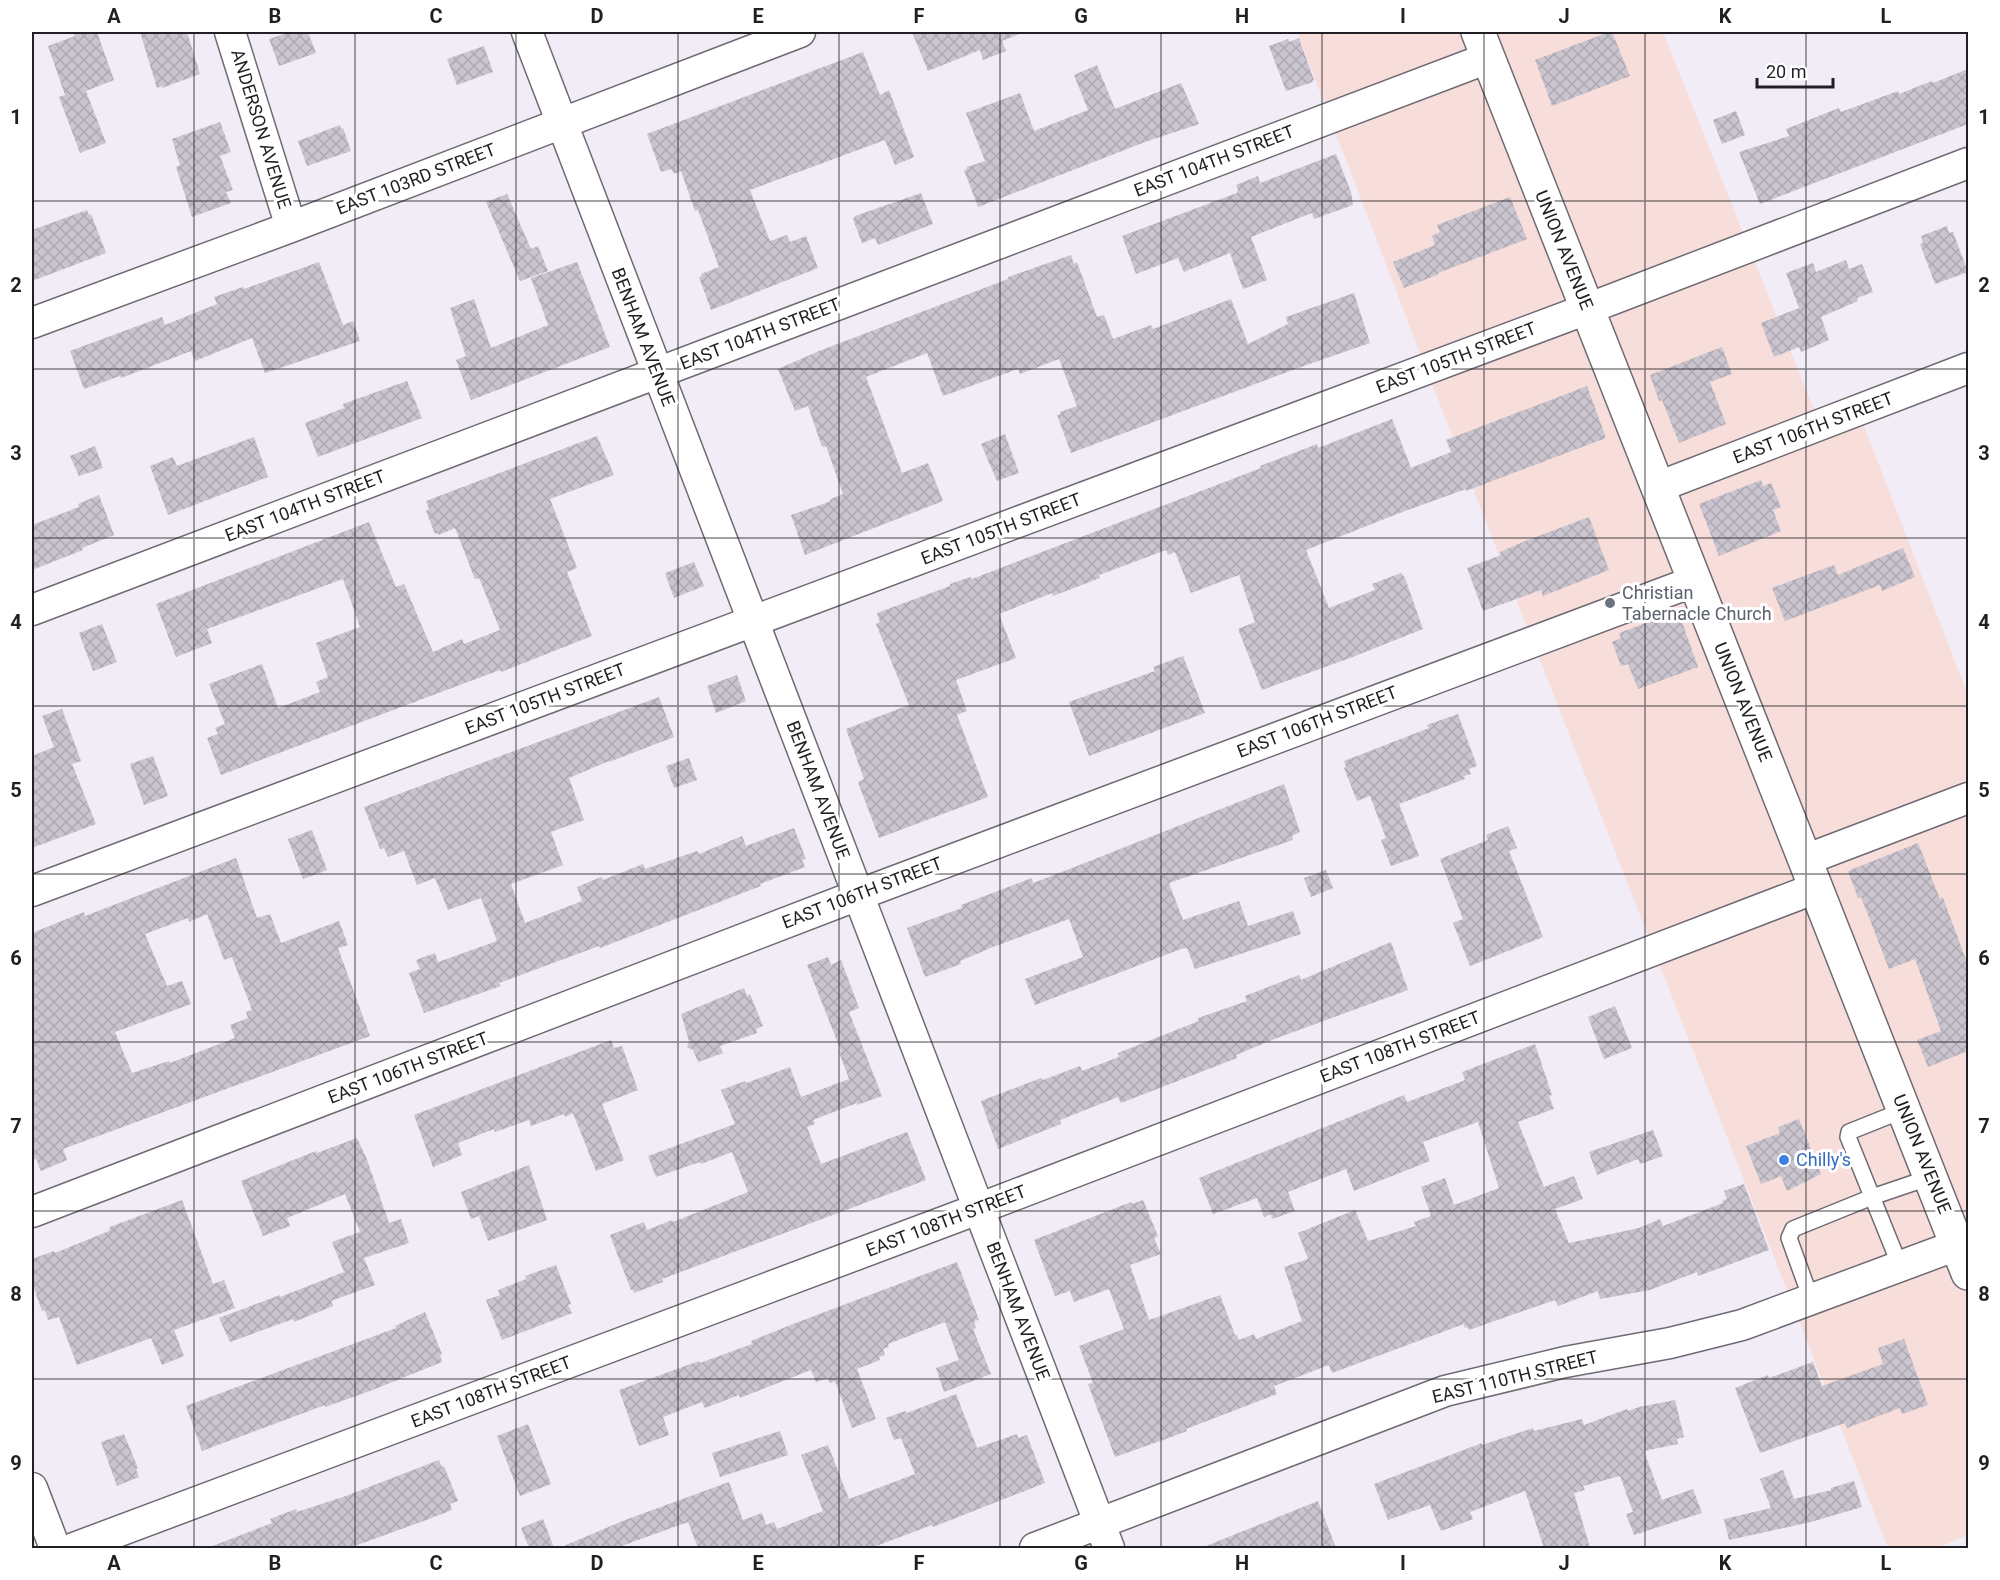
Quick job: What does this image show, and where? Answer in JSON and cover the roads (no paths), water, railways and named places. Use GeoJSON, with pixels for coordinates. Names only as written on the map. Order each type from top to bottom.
{"type":"FeatureCollection","features":[{"type":"Feature","properties":{"kind":"main road","name":"UNION AVENUE"},"geometry":{"type":"LineString","coordinates":[[1483,44],[1904,1110],[1965,1253]]}},
{"type":"Feature","properties":{"kind":"street","name":"ANDERSON AVENUE"},"geometry":{"type":"LineString","coordinates":[[230,32],[291,227]]}},
{"type":"Feature","properties":{"kind":"street","name":"BENHAM AVENUE"},"geometry":{"type":"LineString","coordinates":[[526,32],[563,123],[1104,1536]]}},
{"type":"Feature","properties":{"kind":"street","name":"EAST 103RD STREET"},"geometry":{"type":"LineString","coordinates":[[32,324],[800,32]]}},
{"type":"Feature","properties":{"kind":"street","name":"EAST 104TH STREET"},"geometry":{"type":"LineString","coordinates":[[32,610],[657,373],[1483,44]]}},
{"type":"Feature","properties":{"kind":"street","name":"EAST 105TH STREET"},"geometry":{"type":"LineString","coordinates":[[32,891],[1587,309],[1968,163]]}},
{"type":"Feature","properties":{"kind":"street","name":"EAST 106TH STREET"},"geometry":{"type":"LineString","coordinates":[[1658,488],[1968,368]]}},
{"type":"Feature","properties":{"kind":"street","name":"EAST 106TH STREET"},"geometry":{"type":"LineString","coordinates":[[32,1212],[858,895],[1695,581]]}},
{"type":"Feature","properties":{"kind":"street","name":"EAST 108TH STREET"},"geometry":{"type":"LineString","coordinates":[[74,1548],[978,1209],[1811,874],[1968,798]]}},
{"type":"Feature","properties":{"kind":"street","name":"EAST 110TH STREET"},"geometry":{"type":"LineString","coordinates":[[1035,1548],[1104,1536],[1445,1391],[1565,1362],[1670,1343],[1742,1324],[1900,1266],[1965,1253]]}},
{"type":"Feature","properties":{"kind":"street"},"geometry":{"type":"LineString","coordinates":[[32,1488],[55,1548]]}},
{"type":"Feature","properties":{"kind":"lane"},"geometry":{"type":"LineString","coordinates":[[1900,1266],[1848,1137],[1849,1132],[1904,1110]]}},
{"type":"Feature","properties":{"kind":"lane"},"geometry":{"type":"LineString","coordinates":[[1811,1299],[1789,1238],[1793,1229],[1872,1197],[1931,1177]]}},
{"type":"Feature","properties":{"kind":"place","name":"Christian Tabernacle Church"},"geometry":{"type":"Point","coordinates":[1610,603]}},
{"type":"Feature","properties":{"kind":"place","name":"Chilly's"},"geometry":{"type":"Point","coordinates":[1784,1160]}}]}
